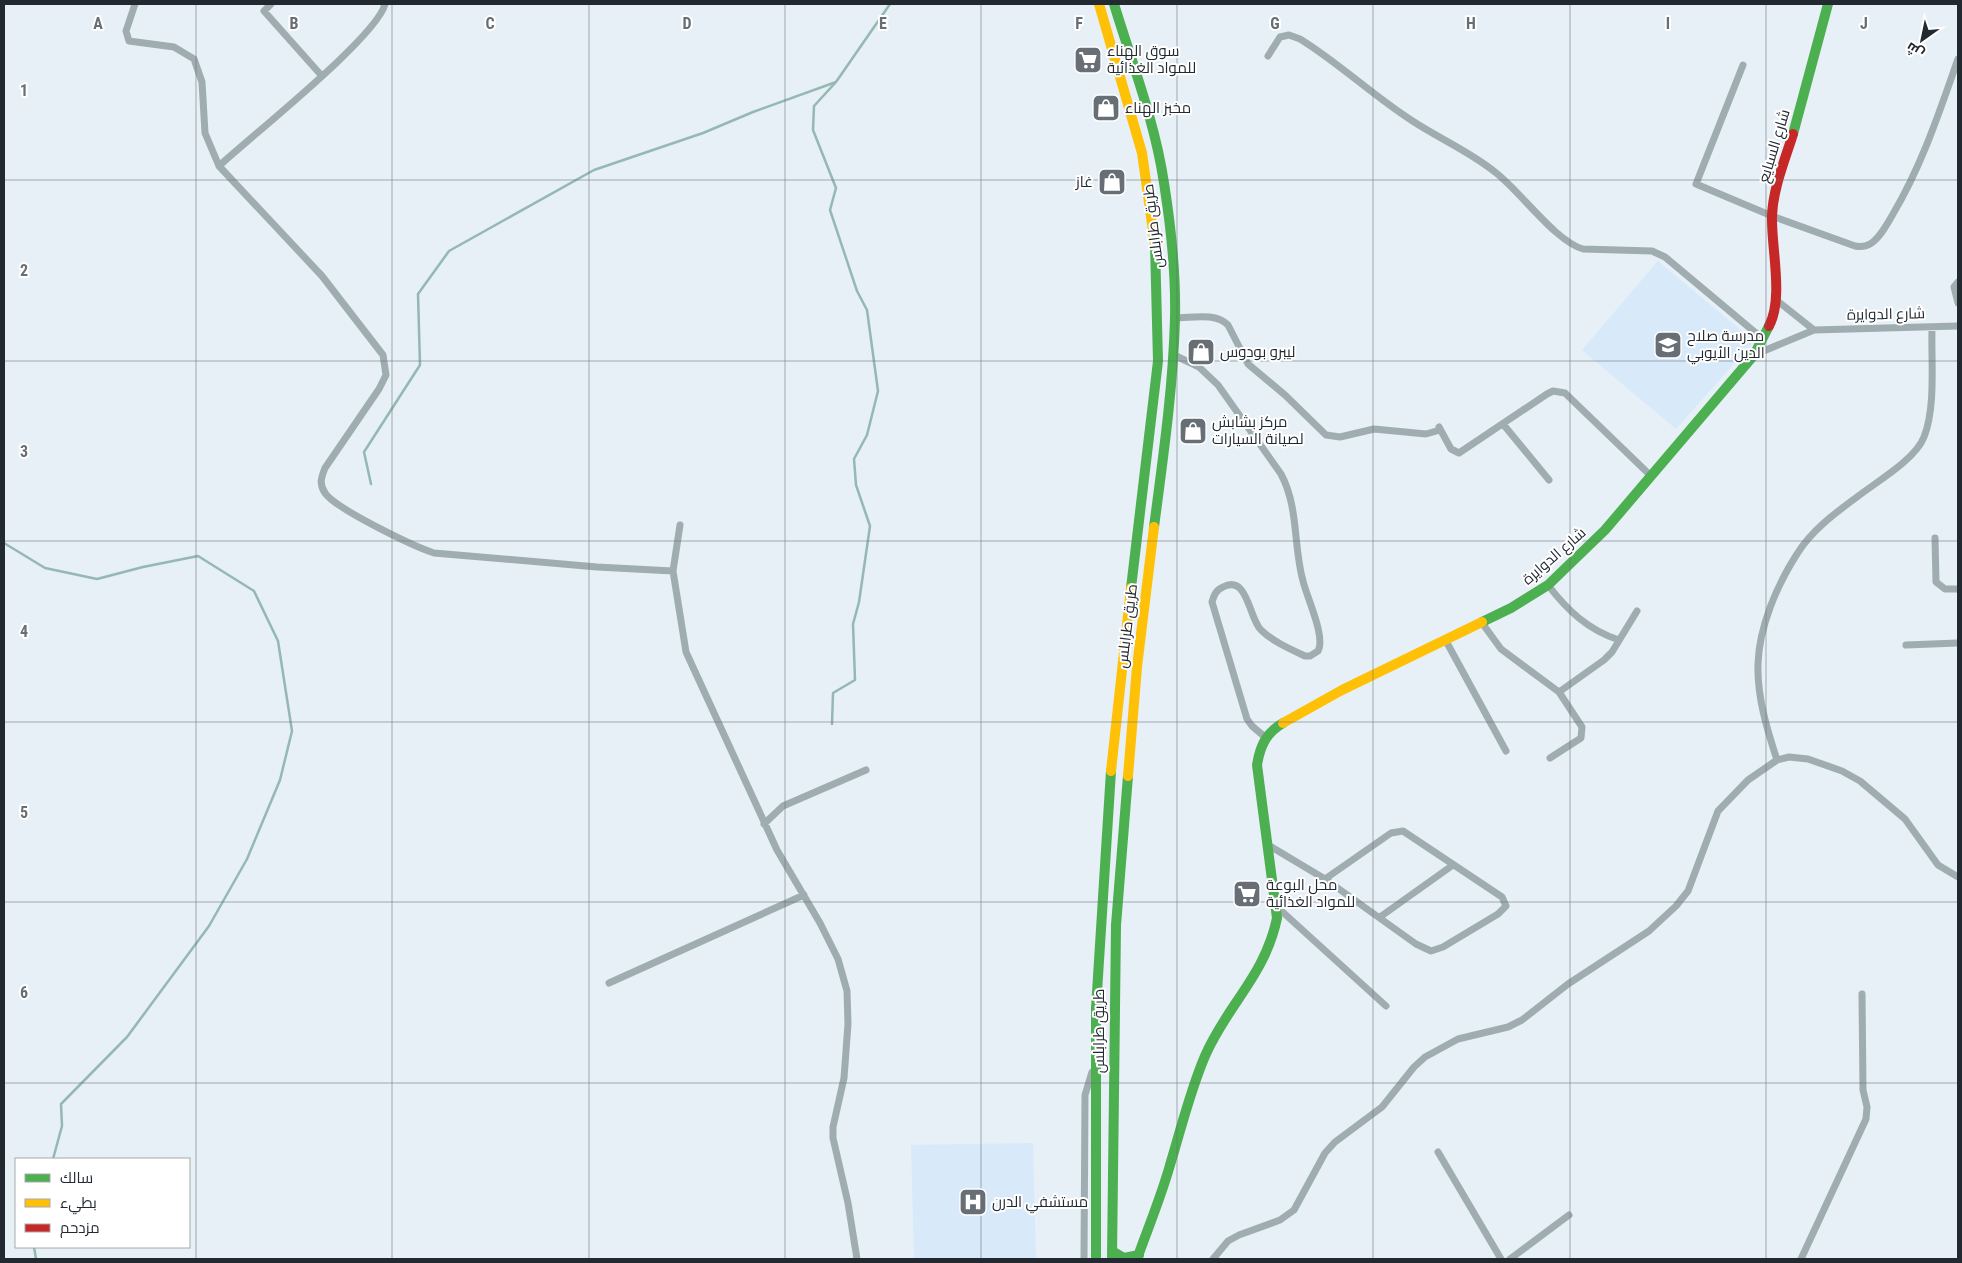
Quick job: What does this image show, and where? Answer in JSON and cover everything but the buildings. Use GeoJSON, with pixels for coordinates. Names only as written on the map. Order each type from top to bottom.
{"type":"FeatureCollection","features":[{"type":"Feature","properties":{"kind":"main road"},"geometry":{"type":"LineString","coordinates":[[1096,1259],[1096,1063],[1100,926],[1111,767],[1158,352],[1158,295],[1150,198],[1142,153],[1130,107],[1099,4]]}},
{"type":"Feature","properties":{"kind":"main road","name":"طريق طرابلس"},"geometry":{"type":"LineString","coordinates":[[1112,1255],[1114,979],[1117,905],[1137,667],[1174,355],[1175,318],[1174,272],[1164,183],[1154,134],[1114,4]]}},
{"type":"Feature","properties":{"kind":"main road","name":"شارع السبايع"},"geometry":{"type":"LineString","coordinates":[[1763,339],[1772,320],[1774,299],[1772,216],[1778,178],[1804,99],[1828,4]]}},
{"type":"Feature","properties":{"kind":"main road","name":"شارع الدوايرة"},"geometry":{"type":"LineString","coordinates":[[1265,737],[1274,728],[1342,690],[1482,624],[1548,585],[1605,530],[1754,355],[1763,339]]}},
{"type":"Feature","properties":{"kind":"main road"},"geometry":{"type":"LineString","coordinates":[[1112,1255],[1124,1258],[1138,1257],[1162,1193],[1199,1071],[1214,1040],[1268,955],[1276,929],[1276,906],[1257,765],[1260,746],[1265,737]]}},
{"type":"Feature","properties":{"kind":"street"},"geometry":{"type":"LineString","coordinates":[[135,4],[126,31],[129,41],[174,47],[194,59],[202,82],[205,133],[219,166],[322,276],[383,355],[386,375],[379,390],[324,468],[320,479],[326,496],[351,512],[416,547],[434,553],[597,567],[673,571]]}},
{"type":"Feature","properties":{"kind":"street"},"geometry":{"type":"LineString","coordinates":[[271,4],[264,10],[321,75]]}},
{"type":"Feature","properties":{"kind":"street"},"geometry":{"type":"LineString","coordinates":[[219,166],[351,50],[375,22],[385,4]]}},
{"type":"Feature","properties":{"kind":"street"},"geometry":{"type":"LineString","coordinates":[[1268,56],[1274,42],[1280,37],[1289,36],[1300,39],[1403,115],[1494,171],[1519,192],[1564,240],[1583,249],[1652,251],[1665,257],[1763,339]]}},
{"type":"Feature","properties":{"kind":"street"},"geometry":{"type":"LineString","coordinates":[[1743,65],[1696,184],[1772,216],[1855,246],[1863,247],[1874,241],[1904,194],[1924,155],[1958,60]]}},
{"type":"Feature","properties":{"kind":"street"},"geometry":{"type":"LineString","coordinates":[[1958,282],[1954,288],[1958,303]]}},
{"type":"Feature","properties":{"kind":"street"},"geometry":{"type":"LineString","coordinates":[[1754,355],[1814,330],[1774,299]]}},
{"type":"Feature","properties":{"kind":"street"},"geometry":{"type":"LineString","coordinates":[[1175,318],[1212,318],[1223,321],[1228,325],[1248,364],[1326,435],[1340,437],[1374,429],[1426,434],[1440,428],[1450,449],[1459,453],[1547,394],[1559,391],[1565,393],[1650,475]]}},
{"type":"Feature","properties":{"kind":"street","name":"شارع الدوايرة"},"geometry":{"type":"LineString","coordinates":[[1814,330],[1958,326]]}},
{"type":"Feature","properties":{"kind":"street"},"geometry":{"type":"LineString","coordinates":[[1777,760],[1760,695],[1758,664],[1766,621],[1778,590],[1797,553],[1818,529],[1901,464],[1924,438],[1930,403],[1932,328]]}},
{"type":"Feature","properties":{"kind":"street"},"geometry":{"type":"LineString","coordinates":[[1174,355],[1199,367],[1218,385],[1281,474],[1288,487],[1294,511],[1303,581],[1321,638],[1318,651],[1310,656],[1304,656],[1264,633],[1256,624],[1247,598],[1239,588],[1233,586],[1221,588],[1216,592],[1212,602],[1247,719],[1265,737]]}},
{"type":"Feature","properties":{"kind":"street"},"geometry":{"type":"LineString","coordinates":[[1503,424],[1549,480]]}},
{"type":"Feature","properties":{"kind":"street"},"geometry":{"type":"LineString","coordinates":[[680,525],[673,571],[686,652],[764,824],[838,959],[847,991],[848,1024],[844,1078],[833,1127],[833,1138],[848,1203],[857,1259]]}},
{"type":"Feature","properties":{"kind":"street"},"geometry":{"type":"LineString","coordinates":[[1934,538],[1936,582],[1946,588],[1958,589]]}},
{"type":"Feature","properties":{"kind":"street"},"geometry":{"type":"LineString","coordinates":[[1548,585],[1567,608],[1582,621],[1607,636],[1619,640]]}},
{"type":"Feature","properties":{"kind":"street"},"geometry":{"type":"LineString","coordinates":[[1559,692],[1604,660],[1637,611]]}},
{"type":"Feature","properties":{"kind":"street"},"geometry":{"type":"LineString","coordinates":[[1482,624],[1501,649],[1559,692],[1582,727],[1582,732],[1576,743],[1550,758]]}},
{"type":"Feature","properties":{"kind":"street"},"geometry":{"type":"LineString","coordinates":[[1446,641],[1506,750]]}},
{"type":"Feature","properties":{"kind":"street"},"geometry":{"type":"LineString","coordinates":[[1906,645],[1958,643]]}},
{"type":"Feature","properties":{"kind":"street"},"geometry":{"type":"LineString","coordinates":[[1213,1259],[1228,1241],[1280,1220],[1294,1210],[1325,1153],[1335,1142],[1382,1107],[1414,1067],[1425,1057],[1458,1039],[1508,1027],[1522,1020],[1568,984],[1649,931],[1676,906],[1688,891],[1718,812],[1748,780],[1777,760],[1790,758],[1808,759],[1842,771],[1860,781],[1905,820],[1938,865],[1958,877]]}},
{"type":"Feature","properties":{"kind":"street"},"geometry":{"type":"LineString","coordinates":[[764,824],[783,806],[866,770]]}},
{"type":"Feature","properties":{"kind":"street"},"geometry":{"type":"LineString","coordinates":[[1268,845],[1325,879],[1416,944],[1431,951],[1443,947],[1502,910],[1506,902],[1502,897],[1409,834],[1397,831],[1386,836],[1325,879]]}},
{"type":"Feature","properties":{"kind":"street"},"geometry":{"type":"LineString","coordinates":[[1380,917],[1454,865]]}},
{"type":"Feature","properties":{"kind":"street"},"geometry":{"type":"LineString","coordinates":[[609,984],[804,895]]}},
{"type":"Feature","properties":{"kind":"street"},"geometry":{"type":"LineString","coordinates":[[1276,906],[1386,1006]]}},
{"type":"Feature","properties":{"kind":"street"},"geometry":{"type":"LineString","coordinates":[[1801,1259],[1866,1119],[1863,1090],[1862,994]]}},
{"type":"Feature","properties":{"kind":"street"},"geometry":{"type":"LineString","coordinates":[[1084,1259],[1085,1095],[1096,1063]]}},
{"type":"Feature","properties":{"kind":"street"},"geometry":{"type":"LineString","coordinates":[[1438,1152],[1501,1259]]}},
{"type":"Feature","properties":{"kind":"street"},"geometry":{"type":"LineString","coordinates":[[1510,1259],[1569,1215]]}},
{"type":"Feature","properties":{"kind":"shaded area","name":"مدرسة صلاح الدين الأيوبي"},"geometry":{"type":"Polygon","coordinates":[[[1658,261],[1754,341],[1676,429],[1582,350],[1658,261]]]}},
{"type":"Feature","properties":{"kind":"shaded area","name":"مستشفي الدرن"},"geometry":{"type":"Polygon","coordinates":[[[1033,1143],[1036,1259],[914,1259],[911,1145],[1033,1143]]]}},
{"type":"Feature","properties":{"kind":"waterway"},"geometry":{"type":"LineString","coordinates":[[832,724],[833,693],[855,680],[853,624],[859,602],[870,526],[856,485],[854,459],[867,435],[878,391],[867,310],[857,291],[830,210],[836,188],[813,130],[814,106],[836,82],[890,4]]}},
{"type":"Feature","properties":{"kind":"waterway"},"geometry":{"type":"LineString","coordinates":[[371,484],[364,452],[420,365],[418,294],[449,251],[594,170],[703,133],[753,112],[836,82]]}},
{"type":"Feature","properties":{"kind":"waterway"},"geometry":{"type":"LineString","coordinates":[[4,543],[45,568],[97,579],[198,556],[254,591],[278,641],[292,731],[280,780],[247,859],[209,926],[127,1037],[61,1104],[62,1126],[53,1158]]}},
{"type":"Feature","properties":{"kind":"waterway"},"geometry":{"type":"LineString","coordinates":[[34,1248],[36,1259]]}},
{"type":"Feature","properties":{"kind":"traffic: fast"},"geometry":{"type":"LineString","coordinates":[[1114,4],[1142,93],[1160,160],[1169,217],[1175,285],[1172,371],[1154,527]]}},
{"type":"Feature","properties":{"kind":"traffic: fast"},"geometry":{"type":"LineString","coordinates":[[1793,134],[1828,4]]}},
{"type":"Feature","properties":{"kind":"traffic: fast"},"geometry":{"type":"LineString","coordinates":[[1131,588],[1158,361],[1155,245]]}},
{"type":"Feature","properties":{"kind":"traffic: fast"},"geometry":{"type":"LineString","coordinates":[[1482,622],[1511,608],[1548,585],[1605,530],[1754,355],[1769,326]]}},
{"type":"Feature","properties":{"kind":"traffic: fast"},"geometry":{"type":"LineString","coordinates":[[1137,1259],[1163,1189],[1190,1096],[1205,1056],[1224,1021],[1264,957],[1277,918],[1257,765],[1260,752],[1268,736],[1283,723]]}},
{"type":"Feature","properties":{"kind":"traffic: fast"},"geometry":{"type":"LineString","coordinates":[[1096,1259],[1096,1008],[1111,771]]}},
{"type":"Feature","properties":{"kind":"traffic: fast"},"geometry":{"type":"LineString","coordinates":[[1112,1259],[1116,925],[1128,776]]}},
{"type":"Feature","properties":{"kind":"traffic: fast"},"geometry":{"type":"LineString","coordinates":[[1112,1251],[1124,1258],[1139,1255]]}},
{"type":"Feature","properties":{"kind":"traffic: slow"},"geometry":{"type":"LineString","coordinates":[[1099,4],[1142,153],[1155,245]]}},
{"type":"Feature","properties":{"kind":"traffic: slow"},"geometry":{"type":"LineString","coordinates":[[1128,776],[1137,667],[1154,527]]}},
{"type":"Feature","properties":{"kind":"traffic: slow"},"geometry":{"type":"LineString","coordinates":[[1111,771],[1131,588]]}},
{"type":"Feature","properties":{"kind":"traffic: slow"},"geometry":{"type":"LineString","coordinates":[[1283,723],[1342,690],[1482,622]]}},
{"type":"Feature","properties":{"kind":"traffic: jam"},"geometry":{"type":"LineString","coordinates":[[1769,326],[1776,301],[1776,272],[1772,228],[1773,206],[1780,174],[1793,134]]}},
{"type":"Feature","properties":{"kind":"place","name":"سوق الهناء للمواد الغذائية"},"geometry":{"type":"Point","coordinates":[1088,60]}},
{"type":"Feature","properties":{"kind":"place","name":"مخبز الهناء"},"geometry":{"type":"Point","coordinates":[1106,108]}},
{"type":"Feature","properties":{"kind":"place","name":"غاز"},"geometry":{"type":"Point","coordinates":[1112,182]}},
{"type":"Feature","properties":{"kind":"place","name":"مدرسة صلاح الدين الأيوبي"},"geometry":{"type":"Point","coordinates":[1668,345]}},
{"type":"Feature","properties":{"kind":"place","name":"ليبرو بودوس"},"geometry":{"type":"Point","coordinates":[1201,352]}},
{"type":"Feature","properties":{"kind":"place","name":"مركز بشابش لصيانة السيارات"},"geometry":{"type":"Point","coordinates":[1193,431]}},
{"type":"Feature","properties":{"kind":"place","name":"محل البوعة للمواد الغذائية"},"geometry":{"type":"Point","coordinates":[1247,894]}},
{"type":"Feature","properties":{"kind":"place","name":"مستشفي الدرن"},"geometry":{"type":"Point","coordinates":[973,1202]}}]}
